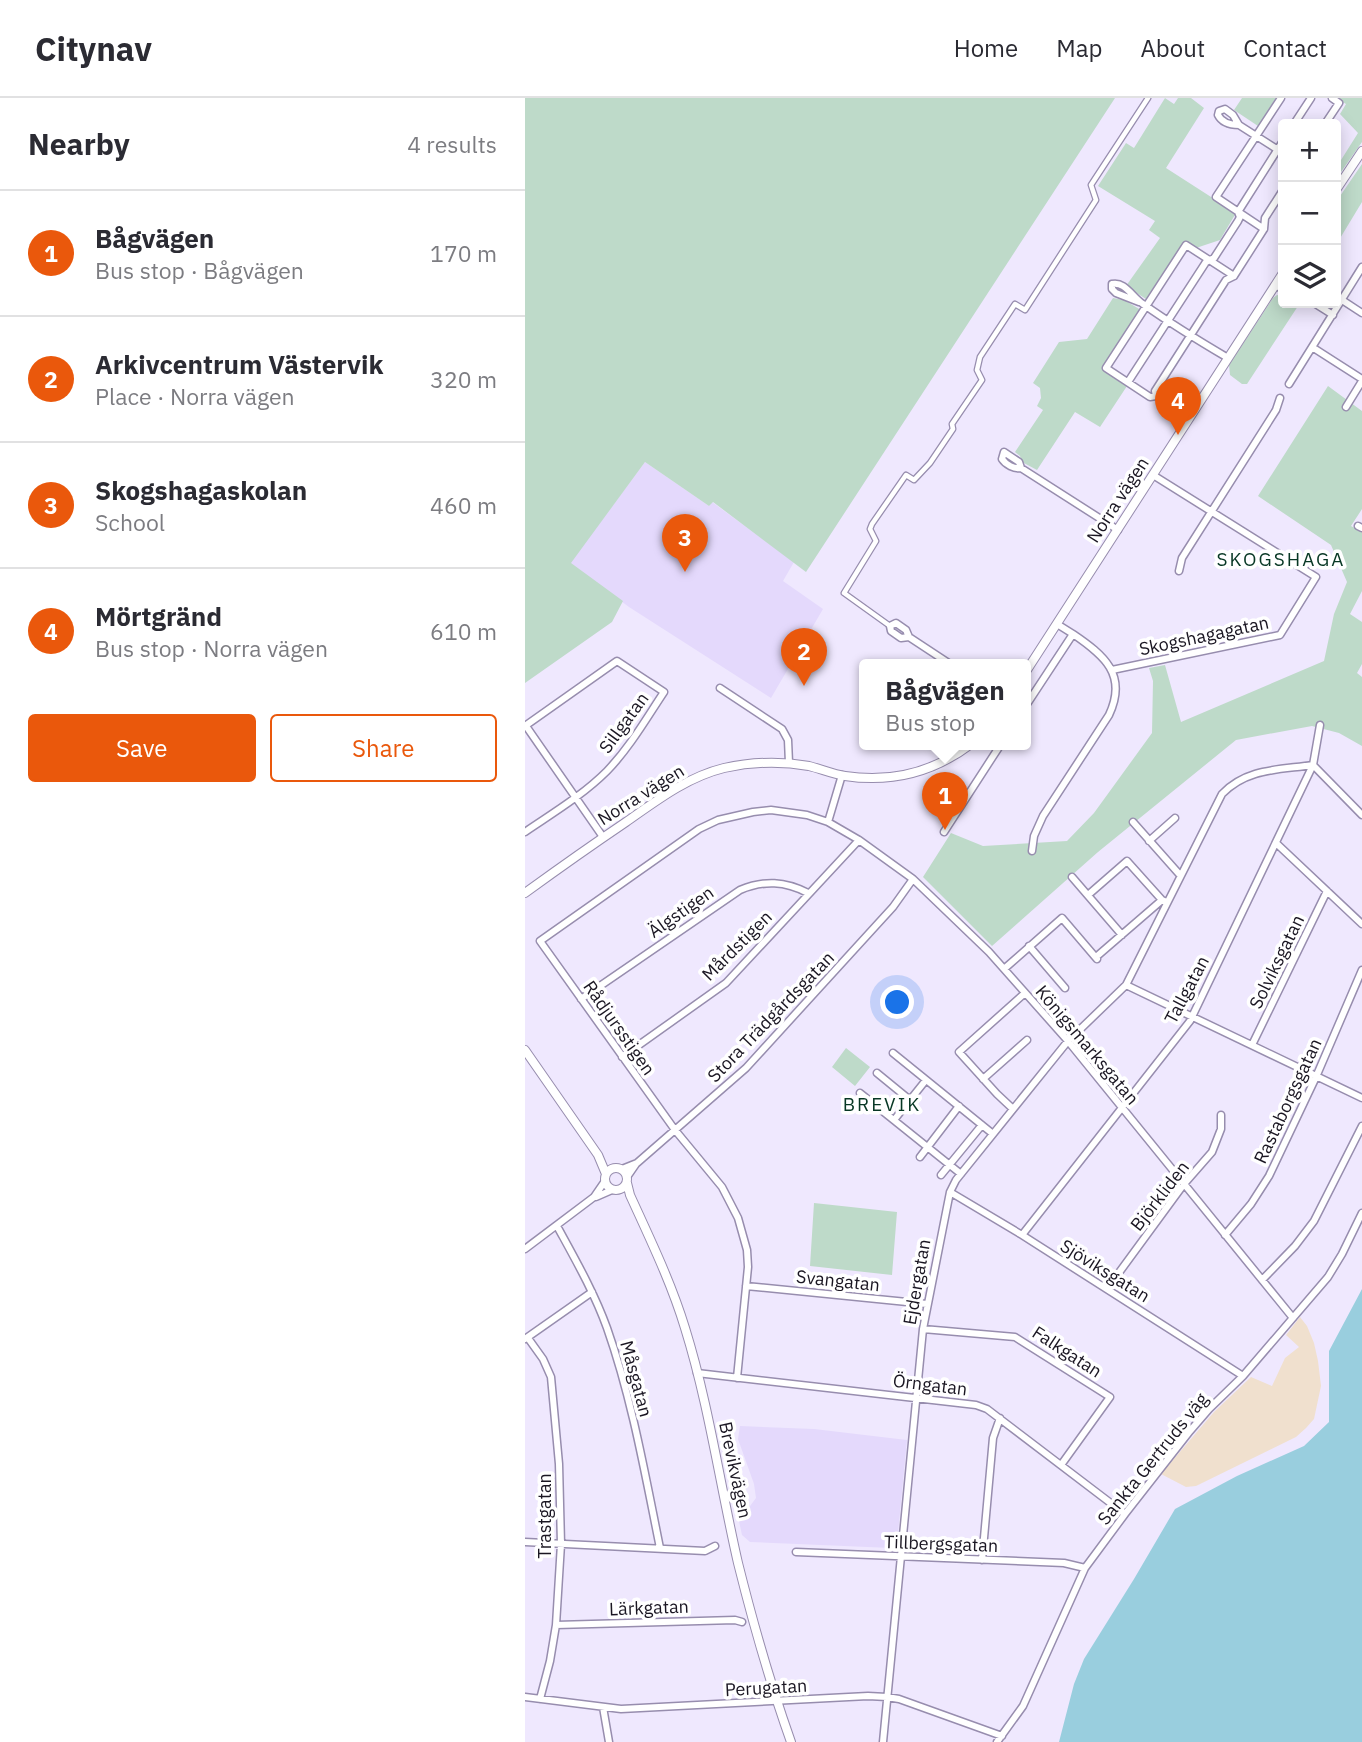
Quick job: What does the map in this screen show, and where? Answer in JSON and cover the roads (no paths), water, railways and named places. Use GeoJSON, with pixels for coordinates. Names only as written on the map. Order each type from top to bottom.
{"type":"FeatureCollection","features":[{"type":"Feature","properties":{"kind":"street"},"geometry":{"type":"LineString","coordinates":[[942,659],[909,638],[906,630],[896,623],[890,625],[844,593],[876,541],[870,528],[872,524],[906,475],[914,480],[930,463],[953,429],[952,424],[982,380],[977,370],[980,357],[1015,304],[1025,310],[1073,237],[1096,200],[1091,185],[1148,98]]}},
{"type":"Feature","properties":{"kind":"street"},"geometry":{"type":"LineString","coordinates":[[1264,229],[1216,197],[1280,98]]}},
{"type":"Feature","properties":{"kind":"street"},"geometry":{"type":"LineString","coordinates":[[1297,119],[1311,98]]}},
{"type":"Feature","properties":{"kind":"street"},"geometry":{"type":"LineString","coordinates":[[1328,119],[1339,103],[1332,98]]}},
{"type":"Feature","properties":{"kind":"street"},"geometry":{"type":"LineString","coordinates":[[1238,125],[1278,149]]}},
{"type":"Feature","properties":{"kind":"street"},"geometry":{"type":"LineString","coordinates":[[1340,182],[1362,151]]}},
{"type":"Feature","properties":{"kind":"street"},"geometry":{"type":"LineString","coordinates":[[1128,382],[1206,262],[1214,258],[1238,221],[1238,212],[1278,155]]}},
{"type":"Feature","properties":{"kind":"street"},"geometry":{"type":"LineString","coordinates":[[1234,276],[1186,245],[1143,304],[1106,368],[1150,397],[1156,396],[1155,391],[1190,335],[1226,280],[1234,276],[1264,229],[1265,218],[1278,198]]}},
{"type":"Feature","properties":{"kind":"street"},"geometry":{"type":"LineString","coordinates":[[1289,384],[1362,267]]}},
{"type":"Feature","properties":{"kind":"street","name":"Norra vägen"},"geometry":{"type":"LineString","coordinates":[[1031,664],[1228,358],[1278,290]]}},
{"type":"Feature","properties":{"kind":"street"},"geometry":{"type":"LineString","coordinates":[[1342,300],[1362,313]]}},
{"type":"Feature","properties":{"kind":"street"},"geometry":{"type":"LineString","coordinates":[[1143,304],[1228,358]]}},
{"type":"Feature","properties":{"kind":"street"},"geometry":{"type":"LineString","coordinates":[[1322,308],[1333,315]]}},
{"type":"Feature","properties":{"kind":"street"},"geometry":{"type":"LineString","coordinates":[[1312,347],[1362,380],[1346,407]]}},
{"type":"Feature","properties":{"kind":"street"},"geometry":{"type":"LineString","coordinates":[[1179,571],[1182,558],[1276,410],[1280,398]]}},
{"type":"Feature","properties":{"kind":"street"},"geometry":{"type":"LineString","coordinates":[[1021,468],[1118,530]]}},
{"type":"Feature","properties":{"kind":"street","name":"Skogshagagatan"},"geometry":{"type":"LineString","coordinates":[[1112,670],[1280,635],[1316,577],[1153,475]]}},
{"type":"Feature","properties":{"kind":"street"},"geometry":{"type":"LineString","coordinates":[[1031,851],[1043,816],[1109,715],[1115,690],[1112,670],[1101,654],[1057,624]]}},
{"type":"Feature","properties":{"kind":"street"},"geometry":{"type":"LineString","coordinates":[[1031,698],[1073,634]]}},
{"type":"Feature","properties":{"kind":"street","name":"Sillgatan"},"geometry":{"type":"LineString","coordinates":[[525,726],[617,662],[664,692],[621,755],[575,797]]}},
{"type":"Feature","properties":{"kind":"street"},"geometry":{"type":"LineString","coordinates":[[720,688],[782,729],[788,740],[789,764]]}},
{"type":"Feature","properties":{"kind":"street","name":"Tallgatan"},"geometry":{"type":"LineString","coordinates":[[1022,1235],[1192,1017],[1313,765],[1320,725]]}},
{"type":"Feature","properties":{"kind":"street"},"geometry":{"type":"LineString","coordinates":[[525,726],[603,837]]}},
{"type":"Feature","properties":{"kind":"street","name":"Norra vägen"},"geometry":{"type":"LineString","coordinates":[[525,893],[670,792],[703,775],[758,763],[810,766],[842,775],[878,779],[911,775],[943,762],[962,750]]}},
{"type":"Feature","properties":{"kind":"street"},"geometry":{"type":"LineString","coordinates":[[944,832],[997,750]]}},
{"type":"Feature","properties":{"kind":"street"},"geometry":{"type":"LineString","coordinates":[[1313,765],[1362,815]]}},
{"type":"Feature","properties":{"kind":"street","name":"Ejdergatan"},"geometry":{"type":"LineString","coordinates":[[883,1742],[923,1329],[950,1192],[961,1174],[1067,1041],[1126,985],[1164,901],[1222,794],[1239,779],[1250,775],[1313,765]]}},
{"type":"Feature","properties":{"kind":"street"},"geometry":{"type":"LineString","coordinates":[[828,822],[842,775]]}},
{"type":"Feature","properties":{"kind":"street"},"geometry":{"type":"LineString","coordinates":[[525,832],[575,797]]}},
{"type":"Feature","properties":{"kind":"street","name":"Königsmarksgatan"},"geometry":{"type":"LineString","coordinates":[[540,940],[699,830],[718,820],[771,810],[807,815],[828,822],[859,840],[913,879],[989,952],[1123,1108],[1293,1318]]}},
{"type":"Feature","properties":{"kind":"street"},"geometry":{"type":"LineString","coordinates":[[1149,841],[1175,818]]}},
{"type":"Feature","properties":{"kind":"street"},"geometry":{"type":"LineString","coordinates":[[1133,822],[1180,875]]}},
{"type":"Feature","properties":{"kind":"street","name":"Mårdstigen"},"geometry":{"type":"LineString","coordinates":[[622,1057],[726,983],[859,840]]}},
{"type":"Feature","properties":{"kind":"street"},"geometry":{"type":"LineString","coordinates":[[1276,843],[1362,923]]}},
{"type":"Feature","properties":{"kind":"street"},"geometry":{"type":"LineString","coordinates":[[1088,895],[1127,861],[1164,901]]}},
{"type":"Feature","properties":{"kind":"street"},"geometry":{"type":"LineString","coordinates":[[1072,877],[1122,935]]}},
{"type":"Feature","properties":{"kind":"street","name":"Stora Trädgårdsgatan"},"geometry":{"type":"LineString","coordinates":[[623,1174],[746,1068],[893,907],[913,879]]}},
{"type":"Feature","properties":{"kind":"street","name":"Älgstigen"},"geometry":{"type":"LineString","coordinates":[[581,999],[740,890],[751,885],[775,883],[796,887],[808,894]]}},
{"type":"Feature","properties":{"kind":"street","name":"Solviksgatan"},"geometry":{"type":"LineString","coordinates":[[1252,1045],[1327,891]]}},
{"type":"Feature","properties":{"kind":"street","name":"Ejdergatan"},"geometry":{"type":"LineString","coordinates":[[1004,969],[1062,918],[1097,958],[1164,901]]}},
{"type":"Feature","properties":{"kind":"street","name":"Rådjursstigen"},"geometry":{"type":"LineString","coordinates":[[540,940],[675,1130],[732,1203],[743,1233],[748,1267],[737,1378]]}},
{"type":"Feature","properties":{"kind":"street"},"geometry":{"type":"LineString","coordinates":[[1029,946],[1065,988]]}},
{"type":"Feature","properties":{"kind":"street","name":"Rastaborgsgatan"},"geometry":{"type":"LineString","coordinates":[[1225,1235],[1260,1191],[1316,1077],[1362,970]]}},
{"type":"Feature","properties":{"kind":"street"},"geometry":{"type":"LineString","coordinates":[[1126,985],[1362,1098]]}},
{"type":"Feature","properties":{"kind":"street"},"geometry":{"type":"LineString","coordinates":[[1013,1109],[959,1052],[1025,993]]}},
{"type":"Feature","properties":{"kind":"street"},"geometry":{"type":"LineString","coordinates":[[983,1079],[1027,1040]]}},
{"type":"Feature","properties":{"kind":"street"},"geometry":{"type":"LineString","coordinates":[[525,1050],[598,1155],[608,1188],[613,1190]]}},
{"type":"Feature","properties":{"kind":"street"},"geometry":{"type":"LineString","coordinates":[[893,1053],[993,1134]]}},
{"type":"Feature","properties":{"kind":"street"},"geometry":{"type":"LineString","coordinates":[[877,1073],[910,1100]]}},
{"type":"Feature","properties":{"kind":"street"},"geometry":{"type":"LineString","coordinates":[[894,1120],[926,1080]]}},
{"type":"Feature","properties":{"kind":"street"},"geometry":{"type":"LineString","coordinates":[[860,1094],[961,1174]]}},
{"type":"Feature","properties":{"kind":"street"},"geometry":{"type":"LineString","coordinates":[[920,1157],[959,1106]]}},
{"type":"Feature","properties":{"kind":"street","name":"Björkliden"},"geometry":{"type":"LineString","coordinates":[[1107,1289],[1184,1184],[1212,1152],[1221,1129],[1220,1115]]}},
{"type":"Feature","properties":{"kind":"street"},"geometry":{"type":"LineString","coordinates":[[941,1175],[982,1125]]}},
{"type":"Feature","properties":{"kind":"street"},"geometry":{"type":"LineString","coordinates":[[1262,1280],[1296,1246],[1309,1228],[1362,1126]]}},
{"type":"Feature","properties":{"kind":"street"},"geometry":{"type":"LineString","coordinates":[[598,1155],[623,1174]]}},
{"type":"Feature","properties":{"kind":"street"},"geometry":{"type":"LineString","coordinates":[[594,1197],[610,1170],[623,1174]]}},
{"type":"Feature","properties":{"kind":"street"},"geometry":{"type":"LineString","coordinates":[[525,1237],[528,1247],[594,1197],[622,1189],[623,1174]]}},
{"type":"Feature","properties":{"kind":"street","name":"Brevikvägen"},"geometry":{"type":"LineString","coordinates":[[623,1174],[667,1276],[686,1329],[739,1565],[777,1702],[791,1742]]}},
{"type":"Feature","properties":{"kind":"street","name":"Brevikvägen"},"geometry":{"type":"LineString","coordinates":[[613,1190],[637,1209]]}},
{"type":"Feature","properties":{"kind":"street","name":"Sjöviksgatan"},"geometry":{"type":"LineString","coordinates":[[950,1192],[1243,1376]]}},
{"type":"Feature","properties":{"kind":"street","name":"Sankta Gertruds väg"},"geometry":{"type":"LineString","coordinates":[[999,1739],[1028,1696],[1085,1568],[1190,1431],[1243,1376],[1335,1268],[1362,1213]]}},
{"type":"Feature","properties":{"kind":"street","name":"Måsgatan"},"geometry":{"type":"LineString","coordinates":[[558,1226],[592,1292],[618,1362],[631,1410],[660,1548]]}},
{"type":"Feature","properties":{"kind":"street","name":"Svangatan"},"geometry":{"type":"LineString","coordinates":[[746,1286],[927,1304]]}},
{"type":"Feature","properties":{"kind":"street"},"geometry":{"type":"LineString","coordinates":[[526,1338],[592,1292]]}},
{"type":"Feature","properties":{"kind":"street","name":"Falkgatan"},"geometry":{"type":"LineString","coordinates":[[923,1329],[1015,1337],[1111,1397],[1061,1465]]}},
{"type":"Feature","properties":{"kind":"street","name":"Trastgatan"},"geometry":{"type":"LineString","coordinates":[[526,1338],[548,1368],[553,1390],[559,1464],[561,1544],[556,1625],[540,1699]]}},
{"type":"Feature","properties":{"kind":"street","name":"Örngatan"},"geometry":{"type":"LineString","coordinates":[[697,1373],[976,1405],[1000,1418],[1125,1514]]}},
{"type":"Feature","properties":{"kind":"street"},"geometry":{"type":"LineString","coordinates":[[982,1560],[993,1438],[1000,1418]]}},
{"type":"Feature","properties":{"kind":"street"},"geometry":{"type":"LineString","coordinates":[[525,1542],[705,1551],[715,1546]]}},
{"type":"Feature","properties":{"kind":"street","name":"Tillbergsgatan"},"geometry":{"type":"LineString","coordinates":[[796,1552],[1064,1563],[1085,1568]]}},
{"type":"Feature","properties":{"kind":"street","name":"Lärkgatan"},"geometry":{"type":"LineString","coordinates":[[556,1625],[735,1620],[742,1622]]}},
{"type":"Feature","properties":{"kind":"street","name":"Perugatan"},"geometry":{"type":"LineString","coordinates":[[525,1697],[621,1709],[887,1697],[899,1699],[999,1739]]}},
{"type":"Feature","properties":{"kind":"street"},"geometry":{"type":"LineString","coordinates":[[603,1707],[609,1742]]}},
{"type":"Feature","properties":{"kind":"water"},"geometry":{"type":"Polygon","coordinates":[[[1362,1289],[1362,1742],[1059,1742],[1074,1684],[1084,1659],[1175,1509],[1237,1476],[1304,1446],[1329,1422],[1329,1351],[1362,1289]]]}},
{"type":"Feature","properties":{"kind":"place","name":"Mörtgränd"},"geometry":{"type":"Point","coordinates":[1178,435]}},
{"type":"Feature","properties":{"kind":"place","name":"Skogshagaskolan"},"geometry":{"type":"Point","coordinates":[685,572]}},
{"type":"Feature","properties":{"kind":"place","name":"Arkivcentrum Västervik"},"geometry":{"type":"Point","coordinates":[804,686]}},
{"type":"Feature","properties":{"kind":"place","name":"Bågvägen"},"geometry":{"type":"Point","coordinates":[945,830]}},
{"type":"Feature","properties":{"kind":"district","name":"SKOGSHAGA"},"geometry":{"type":"Point","coordinates":[1281,559]}},
{"type":"Feature","properties":{"kind":"district","name":"BREVIK"},"geometry":{"type":"Point","coordinates":[882,1104]}}]}
